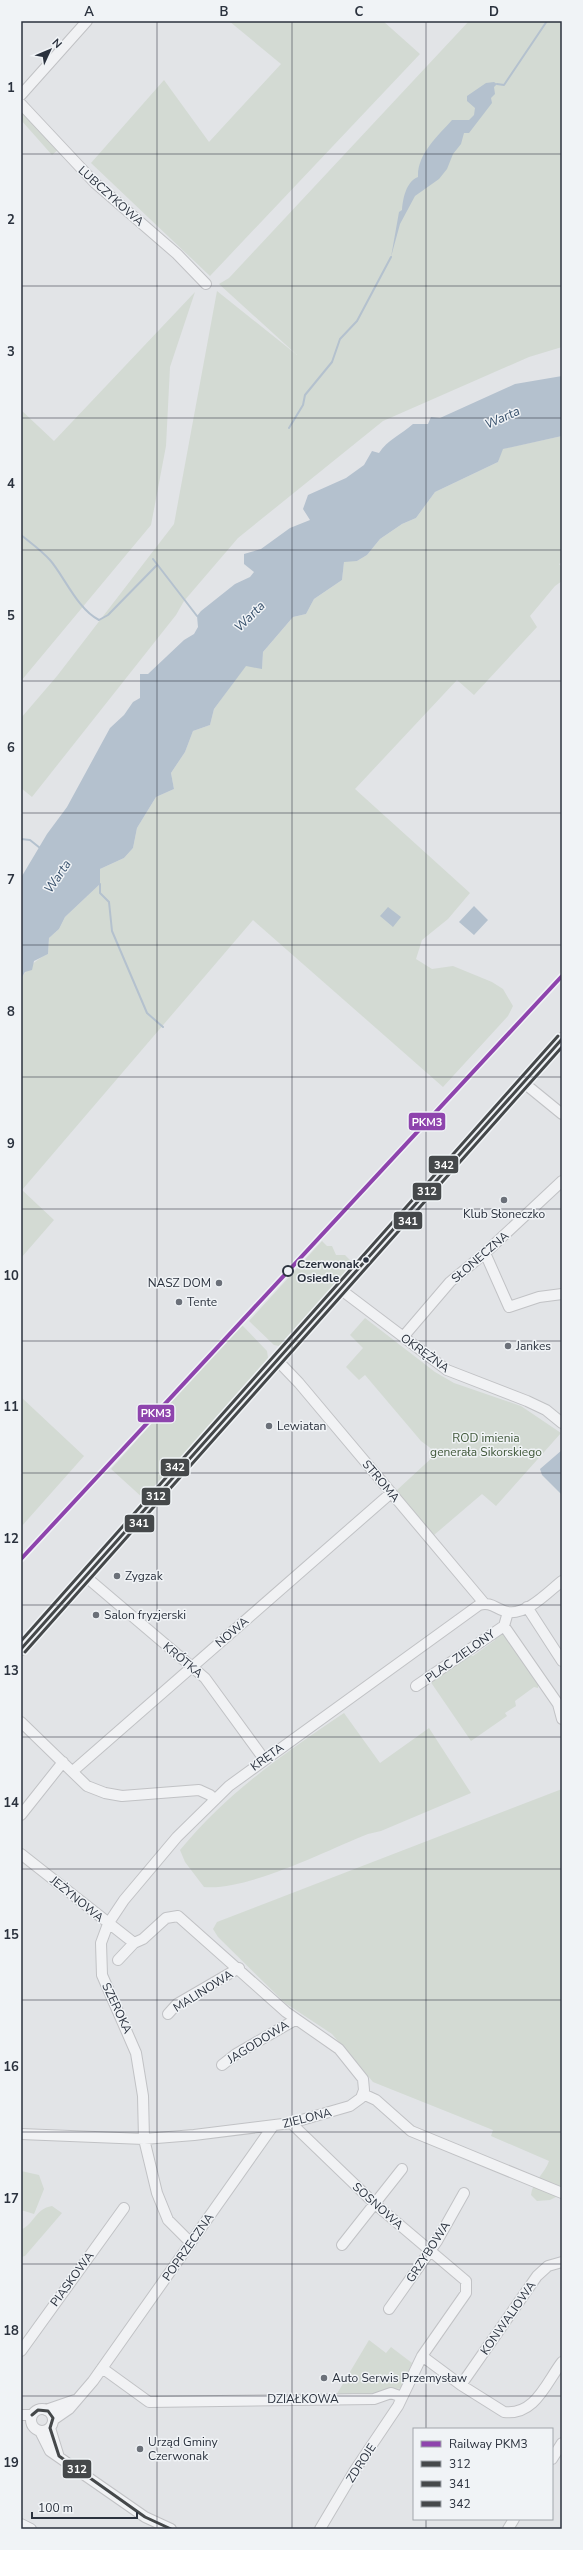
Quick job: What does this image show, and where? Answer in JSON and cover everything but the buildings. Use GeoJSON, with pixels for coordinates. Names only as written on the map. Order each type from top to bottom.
{"type":"FeatureCollection","features":[{"type":"Feature","properties":{"kind":"main road"},"geometry":{"type":"LineString","coordinates":[[21,1649],[562,1039]]}},
{"type":"Feature","properties":{"kind":"street"},"geometry":{"type":"LineString","coordinates":[[21,95],[87,21]]}},
{"type":"Feature","properties":{"kind":"street","name":"LUBCZYKOWA"},"geometry":{"type":"LineString","coordinates":[[21,104],[95,183],[177,254],[206,284]]}},
{"type":"Feature","properties":{"kind":"street"},"geometry":{"type":"LineString","coordinates":[[524,1083],[562,1114]]}},
{"type":"Feature","properties":{"kind":"street","name":"SŁONECZNA"},"geometry":{"type":"LineString","coordinates":[[403,1337],[450,1282],[485,1253],[562,1181]]}},
{"type":"Feature","properties":{"kind":"street"},"geometry":{"type":"LineString","coordinates":[[485,1253],[509,1307],[539,1297],[562,1294]]}},
{"type":"Feature","properties":{"kind":"street","name":"OKRĘŻNA"},"geometry":{"type":"LineString","coordinates":[[340,1289],[403,1337],[457,1375],[527,1401],[546,1410],[562,1423]]}},
{"type":"Feature","properties":{"kind":"street","name":"STROMA"},"geometry":{"type":"LineString","coordinates":[[277,1360],[299,1383],[484,1603]]}},
{"type":"Feature","properties":{"kind":"street","name":"NOWA"},"geometry":{"type":"LineString","coordinates":[[73,1771],[391,1493]]}},
{"type":"Feature","properties":{"kind":"street","name":"KRÓTKA"},"geometry":{"type":"LineString","coordinates":[[85,1576],[205,1678],[264,1759]]}},
{"type":"Feature","properties":{"kind":"street"},"geometry":{"type":"LineString","coordinates":[[484,1603],[508,1612],[517,1612],[528,1607],[562,1581]]}},
{"type":"Feature","properties":{"kind":"street","name":"KRĘTA"},"geometry":{"type":"LineString","coordinates":[[214,1799],[264,1759],[484,1603]]}},
{"type":"Feature","properties":{"kind":"street"},"geometry":{"type":"LineString","coordinates":[[528,1607],[562,1661]]}},
{"type":"Feature","properties":{"kind":"street","name":"PLAC ZIELONY"},"geometry":{"type":"LineString","coordinates":[[416,1686],[504,1626],[508,1612]]}},
{"type":"Feature","properties":{"kind":"street","name":"PLAC ZIELONY"},"geometry":{"type":"LineString","coordinates":[[504,1626],[560,1702],[562,1719]]}},
{"type":"Feature","properties":{"kind":"street"},"geometry":{"type":"LineString","coordinates":[[21,1722],[87,1786],[105,1793],[143,1795],[199,1790],[210,1795],[214,1799]]}},
{"type":"Feature","properties":{"kind":"street"},"geometry":{"type":"LineString","coordinates":[[21,1815],[63,1762]]}},
{"type":"Feature","properties":{"kind":"street","name":"SZEROKA"},"geometry":{"type":"LineString","coordinates":[[191,2243],[171,2224],[162,2208],[144,2139],[143,2096],[137,2058],[131,2038],[102,1975],[101,1943],[108,1924],[124,1900],[165,1851],[214,1799]]}},
{"type":"Feature","properties":{"kind":"street","name":"JEŻYNOWA"},"geometry":{"type":"LineString","coordinates":[[21,1854],[134,1943]]}},
{"type":"Feature","properties":{"kind":"street"},"geometry":{"type":"LineString","coordinates":[[118,1960],[134,1943],[143,1939],[166,1918],[178,1916],[239,1968],[295,2020],[332,2043],[349,2059],[362,2079],[363,2094],[376,2100],[411,2131],[562,2193]]}},
{"type":"Feature","properties":{"kind":"street","name":"MALINOWA"},"geometry":{"type":"LineString","coordinates":[[168,2014],[177,2004],[239,1968]]}},
{"type":"Feature","properties":{"kind":"street","name":"JAGODOWA"},"geometry":{"type":"LineString","coordinates":[[222,2065],[236,2054],[295,2020]]}},
{"type":"Feature","properties":{"kind":"street","name":"ZIELONA"},"geometry":{"type":"LineString","coordinates":[[21,2134],[144,2139],[273,2126],[291,2123],[350,2106],[357,2102],[363,2094]]}},
{"type":"Feature","properties":{"kind":"street","name":"SOSNOWA"},"geometry":{"type":"LineString","coordinates":[[291,2123],[375,2204],[462,2277],[468,2285],[466,2293],[422,2356]]}},
{"type":"Feature","properties":{"kind":"street","name":"POPRZECZNA"},"geometry":{"type":"LineString","coordinates":[[102,2368],[273,2126]]}},
{"type":"Feature","properties":{"kind":"street"},"geometry":{"type":"LineString","coordinates":[[342,2245],[402,2169]]}},
{"type":"Feature","properties":{"kind":"street","name":"GRZYBOWA"},"geometry":{"type":"LineString","coordinates":[[389,2309],[430,2251],[464,2193]]}},
{"type":"Feature","properties":{"kind":"street","name":"PIASKOWA"},"geometry":{"type":"LineString","coordinates":[[21,2351],[124,2208]]}},
{"type":"Feature","properties":{"kind":"street","name":"KONWALIOWA"},"geometry":{"type":"LineString","coordinates":[[461,2385],[537,2276],[548,2266],[562,2262]]}},
{"type":"Feature","properties":{"kind":"street"},"geometry":{"type":"LineString","coordinates":[[402,2397],[422,2356],[461,2385],[504,2412],[520,2412],[533,2403],[559,2372],[562,2362]]}},
{"type":"Feature","properties":{"kind":"street"},"geometry":{"type":"LineString","coordinates":[[21,2424],[36,2428],[52,2424],[69,2409],[102,2368]]}},
{"type":"Feature","properties":{"kind":"street","name":"DZIAŁKOWA"},"geometry":{"type":"LineString","coordinates":[[102,2368],[149,2402],[374,2399],[391,2393],[402,2397]]}},
{"type":"Feature","properties":{"kind":"street","name":"ZDROJE"},"geometry":{"type":"LineString","coordinates":[[320,2529],[402,2397]]}},
{"type":"Feature","properties":{"kind":"street"},"geometry":{"type":"LineString","coordinates":[[21,2415],[32,2415],[38,2410],[46,2410],[75,2400]]}},
{"type":"Feature","properties":{"kind":"street"},"geometry":{"type":"LineString","coordinates":[[46,2410],[51,2414],[59,2456]]}},
{"type":"Feature","properties":{"kind":"street"},"geometry":{"type":"LineString","coordinates":[[32,2415],[36,2428],[50,2451],[145,2517],[171,2529]]}},
{"type":"Feature","properties":{"kind":"street"},"geometry":{"type":"LineString","coordinates":[[553,2457],[562,2443]]}},
{"type":"Feature","properties":{"kind":"street"},"geometry":{"type":"LineString","coordinates":[[508,2529],[513,2520]]}},
{"type":"Feature","properties":{"kind":"street"},"geometry":{"type":"LineString","coordinates":[[21,2524],[31,2529]]}},
{"type":"Feature","properties":{"kind":"green space"},"geometry":{"type":"Polygon","coordinates":[[[229,21],[383,21],[420,54],[210,276],[91,163],[164,80],[209,142],[281,64],[229,21]]]}},
{"type":"Feature","properties":{"kind":"green space"},"geometry":{"type":"Polygon","coordinates":[[[469,21],[562,21],[562,347],[529,357],[383,421],[238,538],[184,601],[176,615],[32,797],[21,788],[21,718],[57,676],[174,524],[217,291],[297,355],[219,284],[229,278],[469,21]]]}},
{"type":"Feature","properties":{"kind":"green space"},"geometry":{"type":"Polygon","coordinates":[[[21,109],[59,149],[52,155],[21,120],[21,109]]]}},
{"type":"Feature","properties":{"kind":"green space"},"geometry":{"type":"Polygon","coordinates":[[[195,292],[170,367],[166,446],[151,525],[21,681],[21,410],[54,441],[195,292]]]}},
{"type":"Feature","properties":{"kind":"green space"},"geometry":{"type":"Polygon","coordinates":[[[562,436],[562,562],[559,564],[562,568],[562,581],[555,586],[530,616],[537,627],[474,695],[457,680],[355,789],[470,893],[448,919],[422,940],[416,959],[432,969],[453,966],[492,982],[503,989],[513,1006],[508,1016],[443,1087],[253,920],[22,1190],[54,1220],[21,1258],[21,979],[29,967],[48,954],[49,938],[59,929],[65,917],[100,884],[100,869],[124,858],[133,848],[137,828],[156,797],[174,789],[171,773],[185,752],[193,731],[210,725],[214,709],[246,665],[262,668],[263,652],[293,617],[306,614],[314,599],[342,580],[344,561],[357,561],[367,555],[380,539],[402,524],[416,518],[435,492],[498,462],[502,449],[562,436]]]}},
{"type":"Feature","properties":{"kind":"green space"},"geometry":{"type":"Polygon","coordinates":[[[322,1241],[327,1246],[332,1246],[336,1255],[345,1255],[350,1260],[347,1264],[349,1265],[340,1279],[279,1346],[274,1345],[249,1321],[322,1241]]]}},
{"type":"Feature","properties":{"kind":"green space","name":"ROD imienia generała Sikorskiego"},"geometry":{"type":"Polygon","coordinates":[[[365,1318],[435,1372],[454,1383],[521,1406],[561,1433],[496,1506],[482,1494],[434,1535],[396,1491],[437,1453],[421,1441],[365,1375],[359,1380],[346,1367],[363,1348],[350,1335],[365,1318]]]}},
{"type":"Feature","properties":{"kind":"green space"},"geometry":{"type":"Polygon","coordinates":[[[241,1324],[267,1351],[268,1358],[144,1499],[111,1469],[241,1324]]]}},
{"type":"Feature","properties":{"kind":"green space"},"geometry":{"type":"Polygon","coordinates":[[[21,1397],[84,1456],[21,1527],[21,1397]]]}},
{"type":"Feature","properties":{"kind":"green space"},"geometry":{"type":"Polygon","coordinates":[[[503,1632],[538,1684],[538,1688],[534,1687],[515,1701],[516,1706],[505,1713],[507,1716],[471,1741],[430,1681],[467,1656],[473,1656],[495,1640],[493,1637],[503,1632]]]}},
{"type":"Feature","properties":{"kind":"green space"},"geometry":{"type":"Polygon","coordinates":[[[344,1713],[380,1763],[429,1728],[471,1793],[381,1831],[368,1834],[264,1876],[222,1887],[204,1887],[185,1862],[180,1850],[218,1810],[257,1775],[344,1713]]]}},
{"type":"Feature","properties":{"kind":"green space"},"geometry":{"type":"Polygon","coordinates":[[[562,1789],[562,2194],[550,2200],[537,2201],[531,2195],[532,2191],[549,2161],[491,2136],[493,2130],[373,2082],[332,2034],[285,2003],[218,1937],[213,1929],[217,1922],[562,1789]]]}},
{"type":"Feature","properties":{"kind":"green space"},"geometry":{"type":"Polygon","coordinates":[[[21,2171],[39,2175],[44,2189],[34,2214],[21,2210],[21,2171]]]}},
{"type":"Feature","properties":{"kind":"green space"},"geometry":{"type":"Polygon","coordinates":[[[52,2206],[62,2213],[25,2256],[21,2257],[21,2230],[29,2224],[38,2213],[52,2206]]]}},
{"type":"Feature","properties":{"kind":"green space"},"geometry":{"type":"Polygon","coordinates":[[[369,2340],[386,2353],[391,2347],[412,2363],[401,2388],[380,2393],[335,2397],[369,2340]]]}},
{"type":"Feature","properties":{"kind":"water"},"geometry":{"type":"Polygon","coordinates":[[[494,82],[497,84],[494,87],[495,94],[491,98],[492,103],[469,133],[464,133],[461,144],[453,154],[447,169],[439,179],[415,196],[400,224],[391,257],[399,212],[402,210],[404,196],[408,186],[418,177],[421,161],[429,146],[452,120],[469,120],[474,115],[475,108],[467,101],[467,96],[486,83],[494,82]]]}},
{"type":"Feature","properties":{"kind":"water","name":"Warta"},"geometry":{"type":"Polygon","coordinates":[[[562,376],[562,436],[503,449],[498,462],[435,492],[416,518],[402,524],[380,539],[367,555],[357,561],[344,562],[342,580],[314,599],[306,614],[293,617],[263,652],[262,669],[246,666],[214,709],[210,725],[193,731],[185,752],[171,773],[174,789],[156,797],[137,828],[133,848],[124,858],[100,869],[100,884],[65,917],[59,929],[49,938],[48,954],[34,961],[32,970],[25,972],[21,979],[22,876],[47,834],[67,807],[110,728],[124,715],[133,702],[140,698],[140,674],[148,674],[184,640],[194,634],[198,627],[197,616],[201,611],[235,584],[250,577],[254,572],[244,564],[244,554],[261,549],[290,528],[310,520],[303,509],[308,495],[346,478],[364,465],[372,451],[379,453],[390,441],[413,424],[428,424],[431,417],[440,418],[515,384],[562,376]]]}},
{"type":"Feature","properties":{"kind":"water"},"geometry":{"type":"Polygon","coordinates":[[[474,906],[488,920],[474,935],[459,922],[474,906]]]}},
{"type":"Feature","properties":{"kind":"water"},"geometry":{"type":"Polygon","coordinates":[[[388,907],[401,917],[393,927],[380,916],[388,907]]]}},
{"type":"Feature","properties":{"kind":"water"},"geometry":{"type":"Polygon","coordinates":[[[562,1450],[562,1495],[542,1475],[540,1469],[562,1450]]]}},
{"type":"Feature","properties":{"kind":"waterway"},"geometry":{"type":"LineString","coordinates":[[497,84],[504,85],[547,21]]}},
{"type":"Feature","properties":{"kind":"waterway"},"geometry":{"type":"LineString","coordinates":[[289,428],[303,405],[305,395],[332,362],[340,339],[357,321],[391,257]]}},
{"type":"Feature","properties":{"kind":"waterway"},"geometry":{"type":"LineString","coordinates":[[21,535],[50,560],[84,609],[99,620],[108,615],[157,565]]}},
{"type":"Feature","properties":{"kind":"waterway"},"geometry":{"type":"LineString","coordinates":[[153,559],[197,616]]}},
{"type":"Feature","properties":{"kind":"waterway"},"geometry":{"type":"LineString","coordinates":[[21,839],[30,840],[40,848]]}},
{"type":"Feature","properties":{"kind":"waterway"},"geometry":{"type":"LineString","coordinates":[[100,884],[100,893],[109,902],[112,931],[147,1013],[163,1027]]}},
{"type":"Feature","properties":{"kind":"rail line","name":"PKM3"},"geometry":{"type":"LineString","coordinates":[[21,1559],[562,976]]}},
{"type":"Feature","properties":{"kind":"transit line","name":"342"},"geometry":{"type":"LineString","coordinates":[[21,1641],[558,1036]]}},
{"type":"Feature","properties":{"kind":"transit line","name":"312"},"geometry":{"type":"LineString","coordinates":[[21,1649],[562,1039]]}},
{"type":"Feature","properties":{"kind":"transit line","name":"341"},"geometry":{"type":"LineString","coordinates":[[25,1652],[562,1047]]}},
{"type":"Feature","properties":{"kind":"transit line","name":"312"},"geometry":{"type":"LineString","coordinates":[[32,2415],[38,2410],[48,2411],[53,2418],[50,2428]]}},
{"type":"Feature","properties":{"kind":"transit line","name":"312"},"geometry":{"type":"LineString","coordinates":[[50,2428],[59,2456],[145,2517],[171,2529]]}},
{"type":"Feature","properties":{"kind":"place","name":"Klub Słoneczko"},"geometry":{"type":"Point","coordinates":[504,1200]}},
{"type":"Feature","properties":{"kind":"place","name":"Czerwonak Osiedle"},"geometry":{"type":"Point","coordinates":[288,1271]}},
{"type":"Feature","properties":{"kind":"place","name":"NASZ DOM"},"geometry":{"type":"Point","coordinates":[219,1283]}},
{"type":"Feature","properties":{"kind":"place","name":"Tente"},"geometry":{"type":"Point","coordinates":[179,1302]}},
{"type":"Feature","properties":{"kind":"place","name":"Jankes"},"geometry":{"type":"Point","coordinates":[508,1346]}},
{"type":"Feature","properties":{"kind":"place","name":"Lewiatan"},"geometry":{"type":"Point","coordinates":[269,1426]}},
{"type":"Feature","properties":{"kind":"place","name":"Zygzak"},"geometry":{"type":"Point","coordinates":[117,1576]}},
{"type":"Feature","properties":{"kind":"place","name":"Salon fryzjerski"},"geometry":{"type":"Point","coordinates":[96,1615]}},
{"type":"Feature","properties":{"kind":"place","name":"Auto Serwis Przemysław"},"geometry":{"type":"Point","coordinates":[324,2378]}},
{"type":"Feature","properties":{"kind":"place","name":"Urząd Gminy Czerwonak"},"geometry":{"type":"Point","coordinates":[140,2449]}}]}
